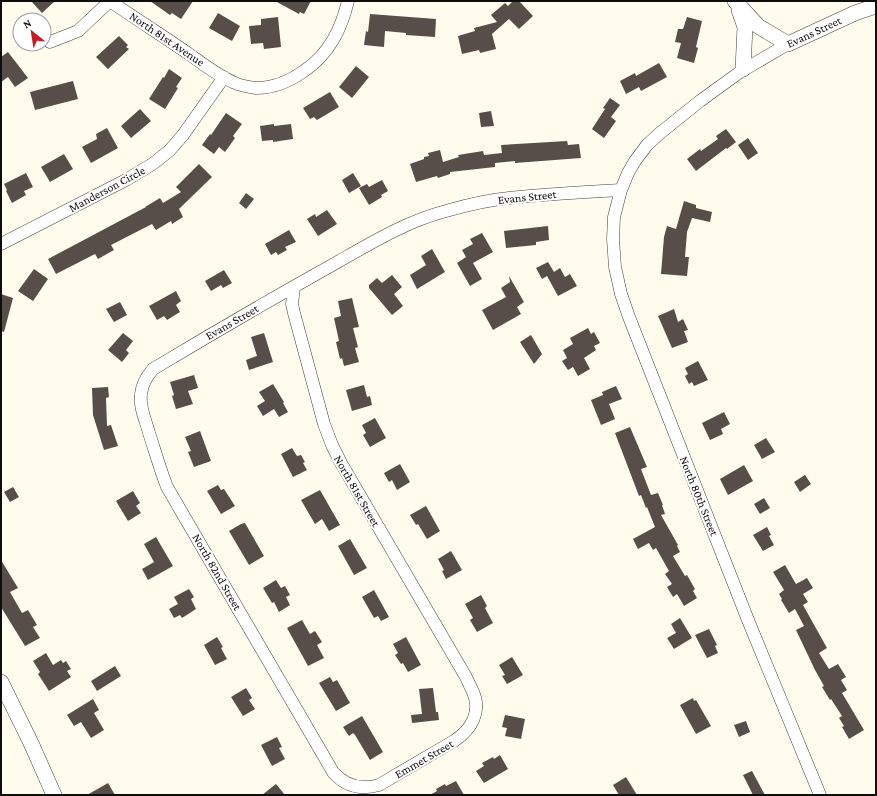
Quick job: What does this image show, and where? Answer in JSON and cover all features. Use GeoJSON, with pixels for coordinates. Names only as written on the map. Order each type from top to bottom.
{"type":"FeatureCollection","features":[{"type":"Feature","properties":{"kind":"street"},"geometry":{"type":"LineString","coordinates":[[52,41],[78,31],[110,1]]}},
{"type":"Feature","properties":{"kind":"street","name":"North 81st Avenue"},"geometry":{"type":"LineString","coordinates":[[110,1],[224,77]]}},
{"type":"Feature","properties":{"kind":"street"},"geometry":{"type":"LineString","coordinates":[[224,77],[240,85],[260,88],[274,86],[297,75],[319,58],[335,38],[348,1]]}},
{"type":"Feature","properties":{"kind":"street"},"geometry":{"type":"LineString","coordinates":[[736,2],[758,26],[788,44]]}},
{"type":"Feature","properties":{"kind":"street"},"geometry":{"type":"LineString","coordinates":[[736,2],[745,27],[743,70]]}},
{"type":"Feature","properties":{"kind":"street","name":"Evans Street"},"geometry":{"type":"LineString","coordinates":[[153,369],[190,346],[387,234],[416,221],[445,211],[473,204],[508,198],[621,190],[632,167],[647,145],[700,101],[743,70],[788,44],[855,13],[876,6]]}},
{"type":"Feature","properties":{"kind":"street","name":"Manderson Circle"},"geometry":{"type":"LineString","coordinates":[[1,244],[126,180],[154,163],[170,150],[183,136],[224,77]]}},
{"type":"Feature","properties":{"kind":"street","name":"North 80th Street"},"geometry":{"type":"LineString","coordinates":[[621,190],[614,218],[613,239],[617,282],[629,317],[746,615],[820,795]]}},
{"type":"Feature","properties":{"kind":"street","name":"North 81st Street"},"geometry":{"type":"LineString","coordinates":[[294,287],[292,304],[294,314],[324,424],[332,445],[345,470],[466,677]]}},
{"type":"Feature","properties":{"kind":"street","name":"North 82nd Street"},"geometry":{"type":"LineString","coordinates":[[153,369],[143,384],[141,394],[142,409],[167,487],[330,767]]}},
{"type":"Feature","properties":{"kind":"street","name":"Emmet Street"},"geometry":{"type":"LineString","coordinates":[[330,767],[344,782],[357,787],[371,787],[379,785],[454,742],[470,728],[476,708],[476,700],[466,677]]}},
{"type":"Feature","properties":{"kind":"street"},"geometry":{"type":"LineString","coordinates":[[1,682],[31,743],[54,795]]}},
{"type":"Feature","properties":{"kind":"building"},"geometry":{"type":"Polygon","coordinates":[[[31,1],[55,1],[43,12],[41,12],[31,1]]]}},
{"type":"Feature","properties":{"kind":"building"},"geometry":{"type":"Polygon","coordinates":[[[150,1],[193,1],[181,19],[172,13],[170,15],[150,1]]]}},
{"type":"Feature","properties":{"kind":"building"},"geometry":{"type":"Polygon","coordinates":[[[275,1],[311,1],[304,14],[300,12],[299,14],[275,1]]]}},
{"type":"Feature","properties":{"kind":"building"},"geometry":{"type":"Polygon","coordinates":[[[513,1],[519,1],[533,16],[519,29],[509,19],[492,34],[496,49],[480,53],[479,50],[462,54],[458,36],[475,31],[474,28],[497,22],[491,15],[505,3],[508,6],[513,1]]]}},
{"type":"Feature","properties":{"kind":"building"},"geometry":{"type":"Polygon","coordinates":[[[218,13],[240,26],[232,41],[209,28],[218,13]]]}},
{"type":"Feature","properties":{"kind":"building"},"geometry":{"type":"Polygon","coordinates":[[[370,14],[436,19],[435,37],[406,35],[406,33],[385,31],[384,47],[364,45],[366,31],[368,32],[370,14]]]}},
{"type":"Feature","properties":{"kind":"building"},"geometry":{"type":"Polygon","coordinates":[[[278,17],[281,47],[264,49],[263,43],[251,44],[249,26],[261,25],[261,19],[278,17]]]}},
{"type":"Feature","properties":{"kind":"building"},"geometry":{"type":"Polygon","coordinates":[[[687,17],[702,21],[694,63],[677,58],[681,43],[675,42],[678,29],[683,29],[687,17]]]}},
{"type":"Feature","properties":{"kind":"building"},"geometry":{"type":"Polygon","coordinates":[[[119,36],[128,45],[126,47],[129,49],[108,69],[96,57],[119,36]]]}},
{"type":"Feature","properties":{"kind":"building"},"geometry":{"type":"Polygon","coordinates":[[[8,52],[28,78],[15,87],[8,77],[1,82],[1,57],[8,52]]]}},
{"type":"Feature","properties":{"kind":"building"},"geometry":{"type":"Polygon","coordinates":[[[659,63],[667,77],[641,91],[639,87],[626,94],[620,81],[635,73],[636,76],[659,63]]]}},
{"type":"Feature","properties":{"kind":"building"},"geometry":{"type":"Polygon","coordinates":[[[356,66],[369,77],[352,98],[339,87],[356,66]]]}},
{"type":"Feature","properties":{"kind":"building"},"geometry":{"type":"Polygon","coordinates":[[[169,69],[182,78],[176,87],[178,88],[165,109],[149,99],[169,69]]]}},
{"type":"Feature","properties":{"kind":"building"},"geometry":{"type":"Polygon","coordinates":[[[73,81],[78,99],[35,110],[30,92],[73,81]]]}},
{"type":"Feature","properties":{"kind":"building"},"geometry":{"type":"Polygon","coordinates":[[[330,92],[339,107],[317,120],[314,117],[310,119],[303,108],[330,92]]]}},
{"type":"Feature","properties":{"kind":"building"},"geometry":{"type":"Polygon","coordinates":[[[610,98],[620,105],[611,117],[616,121],[604,138],[592,129],[610,98]]]}},
{"type":"Feature","properties":{"kind":"building"},"geometry":{"type":"Polygon","coordinates":[[[140,109],[151,121],[131,138],[121,126],[140,109]]]}},
{"type":"Feature","properties":{"kind":"building"},"geometry":{"type":"Polygon","coordinates":[[[491,111],[494,126],[481,127],[479,113],[491,111]]]}},
{"type":"Feature","properties":{"kind":"building"},"geometry":{"type":"Polygon","coordinates":[[[226,113],[242,124],[233,136],[235,138],[225,152],[219,147],[214,154],[202,145],[226,113]]]}},
{"type":"Feature","properties":{"kind":"building"},"geometry":{"type":"Polygon","coordinates":[[[274,124],[274,126],[291,124],[293,139],[273,142],[273,140],[262,141],[260,126],[274,124]]]}},
{"type":"Feature","properties":{"kind":"building"},"geometry":{"type":"Polygon","coordinates":[[[107,128],[118,148],[91,163],[82,147],[97,139],[96,134],[107,128]]]}},
{"type":"Feature","properties":{"kind":"building"},"geometry":{"type":"Polygon","coordinates":[[[726,129],[736,142],[696,171],[687,159],[700,149],[701,151],[718,139],[716,136],[726,129]]]}},
{"type":"Feature","properties":{"kind":"building"},"geometry":{"type":"Polygon","coordinates":[[[748,138],[758,153],[748,160],[738,145],[748,138]]]}},
{"type":"Feature","properties":{"kind":"building"},"geometry":{"type":"Polygon","coordinates":[[[567,141],[568,145],[579,144],[581,158],[495,163],[495,167],[450,172],[450,174],[438,178],[437,176],[416,182],[410,164],[429,156],[428,153],[440,150],[443,162],[459,157],[458,155],[483,151],[484,155],[502,153],[501,145],[567,141]]]}},
{"type":"Feature","properties":{"kind":"building"},"geometry":{"type":"Polygon","coordinates":[[[64,154],[73,169],[50,182],[41,167],[64,154]]]}},
{"type":"Feature","properties":{"kind":"building"},"geometry":{"type":"Polygon","coordinates":[[[199,164],[212,177],[179,209],[183,217],[172,224],[171,221],[156,230],[152,224],[111,245],[114,250],[98,259],[95,254],[56,274],[48,259],[146,207],[160,198],[163,203],[181,192],[176,187],[199,164]]]}},
{"type":"Feature","properties":{"kind":"building"},"geometry":{"type":"Polygon","coordinates":[[[26,173],[33,187],[24,191],[26,195],[12,203],[4,184],[26,173]]]}},
{"type":"Feature","properties":{"kind":"building"},"geometry":{"type":"Polygon","coordinates":[[[353,173],[361,186],[349,193],[342,180],[353,173]]]}},
{"type":"Feature","properties":{"kind":"building"},"geometry":{"type":"Polygon","coordinates":[[[382,180],[388,191],[381,195],[382,197],[369,205],[359,188],[367,184],[369,187],[382,180]]]}},
{"type":"Feature","properties":{"kind":"building"},"geometry":{"type":"Polygon","coordinates":[[[246,193],[254,199],[246,209],[239,203],[246,193]]]}},
{"type":"Feature","properties":{"kind":"building"},"geometry":{"type":"Polygon","coordinates":[[[684,201],[696,205],[696,208],[712,212],[710,222],[692,218],[687,232],[685,257],[689,257],[687,276],[661,274],[664,237],[667,226],[676,229],[684,201]]]}},
{"type":"Feature","properties":{"kind":"building"},"geometry":{"type":"Polygon","coordinates":[[[327,210],[337,224],[318,236],[307,219],[315,214],[316,217],[327,210]]]}},
{"type":"Feature","properties":{"kind":"building"},"geometry":{"type":"Polygon","coordinates":[[[548,226],[549,240],[536,242],[536,245],[506,248],[504,231],[548,226]]]}},
{"type":"Feature","properties":{"kind":"building"},"geometry":{"type":"Polygon","coordinates":[[[289,230],[296,242],[285,247],[287,250],[278,255],[276,252],[271,255],[265,244],[289,230]]]}},
{"type":"Feature","properties":{"kind":"building"},"geometry":{"type":"Polygon","coordinates":[[[482,233],[493,252],[473,263],[482,279],[470,286],[457,263],[466,257],[462,250],[473,244],[470,239],[482,233]]]}},
{"type":"Feature","properties":{"kind":"building"},"geometry":{"type":"Polygon","coordinates":[[[432,249],[445,272],[417,289],[410,275],[426,265],[421,256],[432,249]]]}},
{"type":"Feature","properties":{"kind":"building"},"geometry":{"type":"Polygon","coordinates":[[[548,262],[554,272],[560,268],[565,277],[570,274],[577,286],[558,296],[547,276],[542,279],[536,268],[548,262]]]}},
{"type":"Feature","properties":{"kind":"building"},"geometry":{"type":"Polygon","coordinates":[[[34,269],[48,279],[33,301],[18,291],[34,269]]]}},
{"type":"Feature","properties":{"kind":"building"},"geometry":{"type":"Polygon","coordinates":[[[224,270],[232,283],[223,288],[221,285],[211,291],[205,281],[224,270]]]}},
{"type":"Feature","properties":{"kind":"building"},"geometry":{"type":"Polygon","coordinates":[[[392,275],[402,287],[394,294],[403,306],[392,315],[369,288],[369,285],[377,278],[382,283],[392,275]]]}},
{"type":"Feature","properties":{"kind":"building"},"geometry":{"type":"Polygon","coordinates":[[[509,276],[524,302],[517,307],[521,314],[493,330],[482,310],[506,297],[501,288],[510,282],[509,276]]]}},
{"type":"Feature","properties":{"kind":"building"},"geometry":{"type":"Polygon","coordinates":[[[176,291],[181,301],[176,305],[180,312],[167,320],[164,316],[157,320],[149,306],[176,291]]]}},
{"type":"Feature","properties":{"kind":"building"},"geometry":{"type":"Polygon","coordinates":[[[1,294],[13,298],[4,332],[1,331],[1,294]]]}},
{"type":"Feature","properties":{"kind":"building"},"geometry":{"type":"Polygon","coordinates":[[[352,298],[359,327],[353,328],[358,347],[355,348],[359,362],[344,366],[342,358],[340,359],[336,342],[339,341],[334,318],[341,316],[338,301],[352,298]]]}},
{"type":"Feature","properties":{"kind":"building"},"geometry":{"type":"Polygon","coordinates":[[[120,302],[127,315],[114,322],[106,309],[120,302]]]}},
{"type":"Feature","properties":{"kind":"building"},"geometry":{"type":"Polygon","coordinates":[[[674,309],[678,322],[683,319],[688,330],[684,331],[688,342],[672,348],[658,316],[674,309]]]}},
{"type":"Feature","properties":{"kind":"building"},"geometry":{"type":"Polygon","coordinates":[[[588,328],[591,334],[594,332],[600,343],[594,346],[596,350],[584,358],[590,369],[578,376],[573,367],[568,370],[562,361],[567,358],[563,350],[573,344],[570,338],[588,328]]]}},
{"type":"Feature","properties":{"kind":"building"},"geometry":{"type":"Polygon","coordinates":[[[123,333],[133,341],[126,350],[129,353],[122,362],[108,350],[123,333]]]}},
{"type":"Feature","properties":{"kind":"building"},"geometry":{"type":"Polygon","coordinates":[[[264,333],[273,362],[249,370],[246,360],[257,356],[251,337],[264,333]]]}},
{"type":"Feature","properties":{"kind":"building"},"geometry":{"type":"Polygon","coordinates":[[[531,335],[542,354],[534,364],[520,342],[531,335]]]}},
{"type":"Feature","properties":{"kind":"building"},"geometry":{"type":"Polygon","coordinates":[[[698,361],[708,380],[694,386],[692,382],[689,384],[685,376],[688,374],[685,368],[698,361]]]}},
{"type":"Feature","properties":{"kind":"building"},"geometry":{"type":"Polygon","coordinates":[[[194,375],[198,388],[188,391],[193,404],[176,409],[170,382],[194,375]]]}},
{"type":"Feature","properties":{"kind":"building"},"geometry":{"type":"Polygon","coordinates":[[[273,384],[288,412],[279,417],[274,409],[263,416],[257,406],[265,401],[259,392],[273,384]]]}},
{"type":"Feature","properties":{"kind":"building"},"geometry":{"type":"Polygon","coordinates":[[[364,385],[367,397],[370,396],[372,405],[352,411],[346,390],[364,385]]]}},
{"type":"Feature","properties":{"kind":"building"},"geometry":{"type":"Polygon","coordinates":[[[616,386],[622,399],[609,404],[615,419],[601,425],[591,400],[603,395],[602,392],[616,386]]]}},
{"type":"Feature","properties":{"kind":"building"},"geometry":{"type":"Polygon","coordinates":[[[108,387],[109,397],[106,398],[107,426],[111,425],[118,446],[104,450],[93,415],[92,388],[108,387]]]}},
{"type":"Feature","properties":{"kind":"building"},"geometry":{"type":"Polygon","coordinates":[[[724,412],[730,424],[721,429],[723,434],[710,440],[702,423],[724,412]]]}},
{"type":"Feature","properties":{"kind":"building"},"geometry":{"type":"Polygon","coordinates":[[[375,418],[386,438],[370,447],[363,435],[366,433],[362,425],[375,418]]]}},
{"type":"Feature","properties":{"kind":"building"},"geometry":{"type":"Polygon","coordinates":[[[630,427],[647,467],[641,469],[651,495],[658,493],[665,514],[661,515],[678,545],[677,546],[680,552],[673,556],[695,589],[693,591],[697,598],[684,606],[677,594],[673,597],[667,587],[672,584],[665,574],[669,571],[656,548],[653,550],[649,543],[638,549],[633,539],[655,527],[641,495],[639,496],[615,433],[630,427]]]}},
{"type":"Feature","properties":{"kind":"building"},"geometry":{"type":"Polygon","coordinates":[[[200,431],[211,461],[194,467],[188,452],[191,451],[185,437],[200,431]]]}},
{"type":"Feature","properties":{"kind":"building"},"geometry":{"type":"Polygon","coordinates":[[[766,438],[775,452],[762,459],[754,445],[766,438]]]}},
{"type":"Feature","properties":{"kind":"building"},"geometry":{"type":"Polygon","coordinates":[[[292,448],[297,456],[301,455],[307,470],[293,477],[281,454],[292,448]]]}},
{"type":"Feature","properties":{"kind":"building"},"geometry":{"type":"Polygon","coordinates":[[[400,464],[410,482],[397,490],[392,480],[389,482],[384,473],[400,464]]]}},
{"type":"Feature","properties":{"kind":"building"},"geometry":{"type":"Polygon","coordinates":[[[744,465],[753,481],[728,495],[720,479],[744,465]]]}},
{"type":"Feature","properties":{"kind":"building"},"geometry":{"type":"Polygon","coordinates":[[[805,475],[811,484],[800,492],[794,482],[805,475]]]}},
{"type":"Feature","properties":{"kind":"building"},"geometry":{"type":"Polygon","coordinates":[[[218,485],[221,490],[224,489],[235,506],[221,514],[207,491],[218,485]]]}},
{"type":"Feature","properties":{"kind":"building"},"geometry":{"type":"Polygon","coordinates":[[[13,487],[19,497],[10,502],[4,492],[13,487]]]}},
{"type":"Feature","properties":{"kind":"building"},"geometry":{"type":"Polygon","coordinates":[[[320,490],[340,525],[329,531],[322,519],[315,524],[301,500],[320,490]]]}},
{"type":"Feature","properties":{"kind":"building"},"geometry":{"type":"Polygon","coordinates":[[[133,491],[140,503],[136,506],[141,513],[128,521],[116,501],[133,491]]]}},
{"type":"Feature","properties":{"kind":"building"},"geometry":{"type":"Polygon","coordinates":[[[764,498],[770,508],[760,514],[754,504],[764,498]]]}},
{"type":"Feature","properties":{"kind":"building"},"geometry":{"type":"Polygon","coordinates":[[[426,506],[440,531],[427,539],[418,524],[416,525],[410,515],[426,506]]]}},
{"type":"Feature","properties":{"kind":"building"},"geometry":{"type":"Polygon","coordinates":[[[245,523],[264,556],[249,565],[229,531],[245,523]]]}},
{"type":"Feature","properties":{"kind":"building"},"geometry":{"type":"Polygon","coordinates":[[[767,527],[771,535],[769,536],[774,545],[763,551],[753,535],[767,527]]]}},
{"type":"Feature","properties":{"kind":"building"},"geometry":{"type":"Polygon","coordinates":[[[156,537],[173,566],[148,580],[142,569],[154,562],[144,544],[156,537]]]}},
{"type":"Feature","properties":{"kind":"building"},"geometry":{"type":"Polygon","coordinates":[[[350,539],[367,568],[354,575],[338,546],[350,539]]]}},
{"type":"Feature","properties":{"kind":"building"},"geometry":{"type":"Polygon","coordinates":[[[451,551],[462,570],[446,579],[442,571],[444,570],[438,559],[451,551]]]}},
{"type":"Feature","properties":{"kind":"building"},"geometry":{"type":"Polygon","coordinates":[[[1,560],[18,588],[10,592],[22,613],[28,610],[37,625],[33,627],[40,638],[25,646],[1,607],[1,560]]]}},
{"type":"Feature","properties":{"kind":"building"},"geometry":{"type":"Polygon","coordinates":[[[785,565],[796,584],[807,578],[813,588],[803,594],[808,602],[803,605],[827,648],[819,653],[829,669],[838,664],[846,677],[841,680],[847,690],[842,693],[864,730],[849,739],[839,718],[842,716],[822,687],[824,686],[796,630],[804,626],[795,609],[789,613],[781,600],[782,599],[779,594],[784,590],[773,572],[785,565]]]}},
{"type":"Feature","properties":{"kind":"building"},"geometry":{"type":"Polygon","coordinates":[[[276,580],[281,588],[285,586],[290,595],[286,597],[290,605],[279,612],[274,602],[272,603],[263,588],[276,580]]]}},
{"type":"Feature","properties":{"kind":"building"},"geometry":{"type":"Polygon","coordinates":[[[189,589],[194,597],[191,599],[196,609],[182,618],[180,615],[174,618],[169,609],[178,604],[174,597],[189,589]]]}},
{"type":"Feature","properties":{"kind":"building"},"geometry":{"type":"Polygon","coordinates":[[[374,590],[389,617],[381,621],[378,616],[374,618],[362,597],[374,590]]]}},
{"type":"Feature","properties":{"kind":"building"},"geometry":{"type":"Polygon","coordinates":[[[481,595],[487,606],[485,608],[493,623],[477,632],[470,620],[473,618],[465,604],[481,595]]]}},
{"type":"Feature","properties":{"kind":"building"},"geometry":{"type":"Polygon","coordinates":[[[680,618],[692,638],[674,649],[667,638],[676,633],[671,624],[680,618]]]}},
{"type":"Feature","properties":{"kind":"building"},"geometry":{"type":"Polygon","coordinates":[[[302,620],[310,634],[315,631],[322,642],[317,645],[324,658],[308,666],[287,628],[302,620]]]}},
{"type":"Feature","properties":{"kind":"building"},"geometry":{"type":"Polygon","coordinates":[[[709,629],[717,645],[715,646],[718,653],[707,658],[695,635],[709,629]]]}},
{"type":"Feature","properties":{"kind":"building"},"geometry":{"type":"Polygon","coordinates":[[[217,637],[223,647],[221,648],[227,659],[215,665],[204,645],[217,637]]]}},
{"type":"Feature","properties":{"kind":"building"},"geometry":{"type":"Polygon","coordinates":[[[406,637],[421,665],[408,672],[403,663],[401,664],[395,655],[398,653],[393,644],[406,637]]]}},
{"type":"Feature","properties":{"kind":"building"},"geometry":{"type":"Polygon","coordinates":[[[46,653],[53,665],[61,660],[63,663],[66,661],[71,669],[67,671],[71,677],[49,691],[38,674],[40,672],[33,661],[46,653]]]}},
{"type":"Feature","properties":{"kind":"building"},"geometry":{"type":"Polygon","coordinates":[[[512,657],[523,675],[507,684],[502,676],[505,675],[499,665],[512,657]]]}},
{"type":"Feature","properties":{"kind":"building"},"geometry":{"type":"Polygon","coordinates":[[[115,666],[121,676],[97,691],[91,681],[115,666]]]}},
{"type":"Feature","properties":{"kind":"building"},"geometry":{"type":"Polygon","coordinates":[[[330,677],[333,682],[337,680],[350,703],[336,711],[319,683],[330,677]]]}},
{"type":"Feature","properties":{"kind":"building"},"geometry":{"type":"Polygon","coordinates":[[[246,688],[252,698],[249,700],[255,709],[243,716],[231,697],[246,688]]]}},
{"type":"Feature","properties":{"kind":"building"},"geometry":{"type":"Polygon","coordinates":[[[433,688],[436,712],[438,712],[439,720],[412,723],[411,715],[422,714],[419,689],[433,688]]]}},
{"type":"Feature","properties":{"kind":"building"},"geometry":{"type":"Polygon","coordinates":[[[693,698],[694,701],[696,700],[711,726],[696,734],[680,705],[693,698]]]}},
{"type":"Feature","properties":{"kind":"building"},"geometry":{"type":"Polygon","coordinates":[[[93,699],[99,710],[94,713],[104,730],[91,738],[81,722],[74,726],[67,715],[93,699]]]}},
{"type":"Feature","properties":{"kind":"building"},"geometry":{"type":"Polygon","coordinates":[[[505,715],[525,719],[521,739],[505,736],[507,728],[502,727],[505,715]]]}},
{"type":"Feature","properties":{"kind":"building"},"geometry":{"type":"Polygon","coordinates":[[[362,716],[383,752],[370,760],[355,735],[353,733],[349,736],[343,727],[362,716]]]}},
{"type":"Feature","properties":{"kind":"building"},"geometry":{"type":"Polygon","coordinates":[[[746,721],[750,732],[739,737],[734,725],[746,721]]]}},
{"type":"Feature","properties":{"kind":"building"},"geometry":{"type":"Polygon","coordinates":[[[277,737],[282,747],[279,748],[285,759],[272,766],[261,745],[277,737]]]}},
{"type":"Feature","properties":{"kind":"building"},"geometry":{"type":"Polygon","coordinates":[[[500,755],[508,769],[484,783],[476,771],[484,766],[482,763],[493,757],[494,759],[500,755]]]}},
{"type":"Feature","properties":{"kind":"building"},"geometry":{"type":"Polygon","coordinates":[[[752,771],[765,795],[753,795],[743,775],[752,771]]]}},
{"type":"Feature","properties":{"kind":"building"},"geometry":{"type":"Polygon","coordinates":[[[626,777],[637,795],[619,795],[613,785],[626,777]]]}},
{"type":"Feature","properties":{"kind":"building"},"geometry":{"type":"Polygon","coordinates":[[[456,781],[464,795],[430,795],[437,791],[436,789],[445,784],[446,786],[456,781]]]}},
{"type":"Feature","properties":{"kind":"building"},"geometry":{"type":"Polygon","coordinates":[[[108,783],[115,795],[87,795],[108,783]]]}},
{"type":"Feature","properties":{"kind":"building"},"geometry":{"type":"Polygon","coordinates":[[[276,784],[285,795],[262,795],[276,784]]]}}]}
